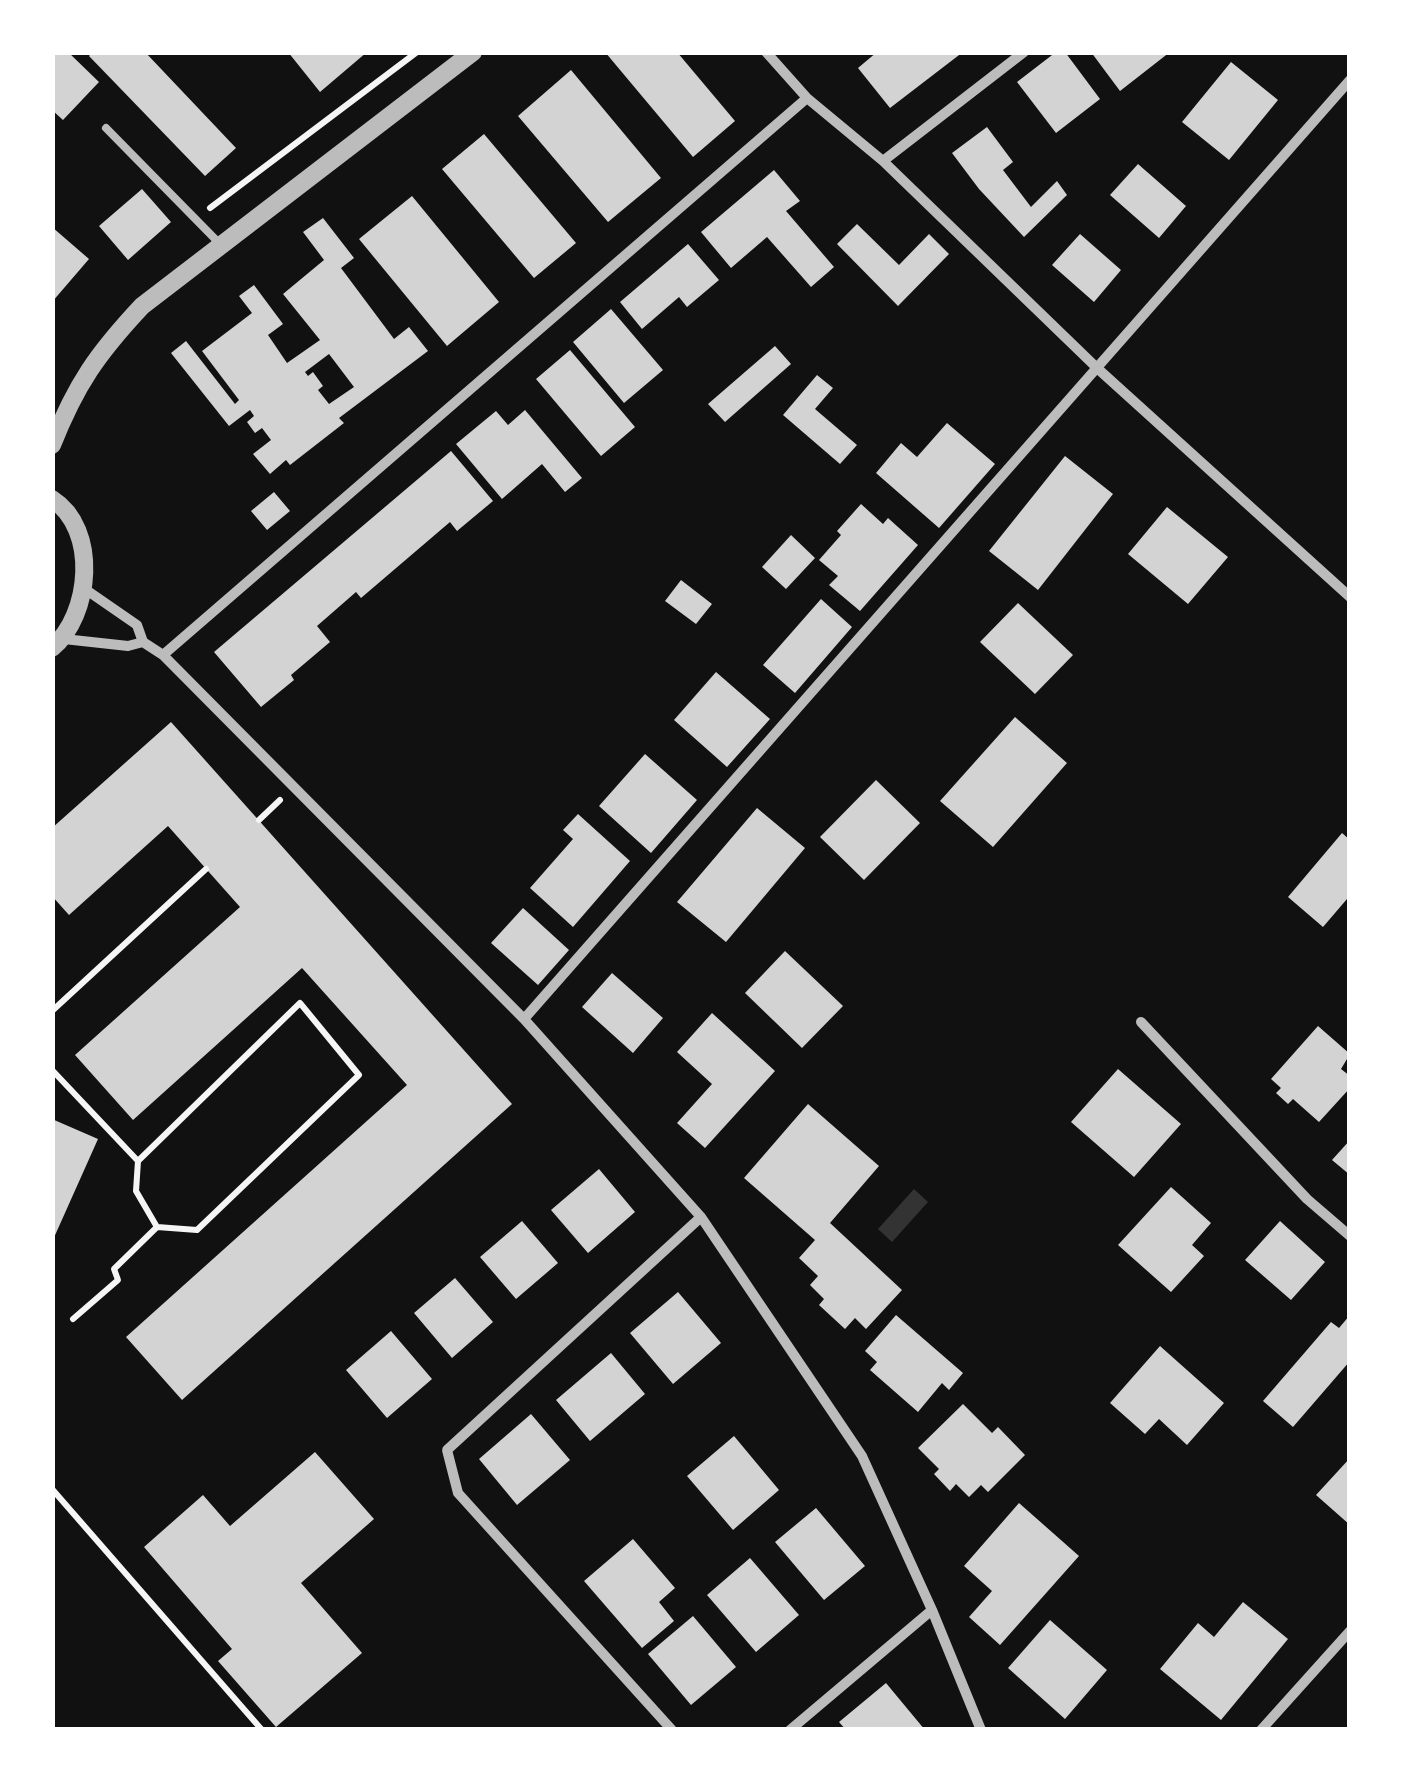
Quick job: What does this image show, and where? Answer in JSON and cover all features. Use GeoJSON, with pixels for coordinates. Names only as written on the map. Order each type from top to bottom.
{"type":"FeatureCollection","features":[{"type":"Feature","properties":{"kind":"street"},"geometry":{"type":"LineString","coordinates":[[52,445],[72,397],[101,349],[142,306],[474,52]]}},
{"type":"Feature","properties":{"kind":"street"},"geometry":{"type":"LineString","coordinates":[[766,52],[808,98],[883,160],[1097,368],[1350,597]]}},
{"type":"Feature","properties":{"kind":"street"},"geometry":{"type":"LineString","coordinates":[[883,160],[1024,52]]}},
{"type":"Feature","properties":{"kind":"street"},"geometry":{"type":"LineString","coordinates":[[524,1019],[1350,80]]}},
{"type":"Feature","properties":{"kind":"street"},"geometry":{"type":"LineString","coordinates":[[164,655],[808,98]]}},
{"type":"Feature","properties":{"kind":"street"},"geometry":{"type":"LineString","coordinates":[[52,499],[64,506],[80,540],[84,575],[77,612],[58,643],[128,646],[142,642]]}},
{"type":"Feature","properties":{"kind":"street"},"geometry":{"type":"LineString","coordinates":[[82,588],[137,625],[142,642],[164,655],[524,1019],[701,1217],[862,1456],[981,1730]]}},
{"type":"Feature","properties":{"kind":"street"},"geometry":{"type":"LineString","coordinates":[[1141,1022],[1306,1199],[1350,1236]]}},
{"type":"Feature","properties":{"kind":"street"},"geometry":{"type":"LineString","coordinates":[[672,1730],[458,1493],[447,1450],[701,1217]]}},
{"type":"Feature","properties":{"kind":"street"},"geometry":{"type":"LineString","coordinates":[[790,1730],[932,1610]]}},
{"type":"Feature","properties":{"kind":"street"},"geometry":{"type":"LineString","coordinates":[[1260,1730],[1350,1632]]}},
{"type":"Feature","properties":{"kind":"lane"},"geometry":{"type":"LineString","coordinates":[[106,128],[222,245]]}},
{"type":"Feature","properties":{"kind":"path"},"geometry":{"type":"LineString","coordinates":[[195,219],[417,52]]}},
{"type":"Feature","properties":{"kind":"path"},"geometry":{"type":"LineString","coordinates":[[52,1011],[206,869]]}},
{"type":"Feature","properties":{"kind":"path"},"geometry":{"type":"LineString","coordinates":[[73,1319],[118,1280],[114,1269],[158,1227],[197,1230],[359,1075],[300,1004],[138,1161],[136,1191],[158,1227]]}},
{"type":"Feature","properties":{"kind":"path"},"geometry":{"type":"LineString","coordinates":[[52,1070],[138,1161]]}},
{"type":"Feature","properties":{"kind":"path"},"geometry":{"type":"LineString","coordinates":[[52,1489],[262,1730]]}},
{"type":"Feature","properties":{"kind":"shaded area"},"geometry":{"type":"Polygon","coordinates":[[[914,1189],[928,1202],[892,1242],[878,1229],[914,1189]]]}},
{"type":"Feature","properties":{"kind":"building"},"geometry":{"type":"Polygon","coordinates":[[[52,52],[68,52],[99,82],[63,120],[52,110],[52,52]]]}},
{"type":"Feature","properties":{"kind":"building"},"geometry":{"type":"Polygon","coordinates":[[[92,52],[145,52],[236,148],[205,176],[89,56],[92,52]]]}},
{"type":"Feature","properties":{"kind":"building"},"geometry":{"type":"Polygon","coordinates":[[[288,52],[367,52],[320,92],[288,52]]]}},
{"type":"Feature","properties":{"kind":"building"},"geometry":{"type":"Polygon","coordinates":[[[605,52],[677,52],[735,121],[693,157],[605,52]]]}},
{"type":"Feature","properties":{"kind":"building"},"geometry":{"type":"Polygon","coordinates":[[[877,52],[963,52],[890,108],[858,68],[877,52]]]}},
{"type":"Feature","properties":{"kind":"building"},"geometry":{"type":"Polygon","coordinates":[[[1056,52],[1065,52],[1100,99],[1056,133],[1017,82],[1056,52]]]}},
{"type":"Feature","properties":{"kind":"building"},"geometry":{"type":"Polygon","coordinates":[[[1091,52],[1170,52],[1120,91],[1091,52]]]}},
{"type":"Feature","properties":{"kind":"building"},"geometry":{"type":"Polygon","coordinates":[[[1231,62],[1278,100],[1229,160],[1182,122],[1231,62]]]}},
{"type":"Feature","properties":{"kind":"building"},"geometry":{"type":"Polygon","coordinates":[[[571,70],[661,178],[608,222],[518,116],[571,70]]]}},
{"type":"Feature","properties":{"kind":"building"},"geometry":{"type":"Polygon","coordinates":[[[987,127],[1013,162],[1003,170],[1031,207],[1057,181],[1067,195],[1024,237],[952,153],[987,127]]]}},
{"type":"Feature","properties":{"kind":"building"},"geometry":{"type":"Polygon","coordinates":[[[484,134],[576,243],[534,278],[442,169],[484,134]]]}},
{"type":"Feature","properties":{"kind":"building"},"geometry":{"type":"Polygon","coordinates":[[[1138,164],[1186,206],[1159,238],[1110,195],[1138,164]]]}},
{"type":"Feature","properties":{"kind":"building"},"geometry":{"type":"Polygon","coordinates":[[[774,170],[800,201],[786,211],[834,267],[811,287],[767,237],[731,268],[701,232],[774,170]]]}},
{"type":"Feature","properties":{"kind":"building"},"geometry":{"type":"Polygon","coordinates":[[[142,189],[171,222],[128,260],[99,226],[142,189]]]}},
{"type":"Feature","properties":{"kind":"building"},"geometry":{"type":"Polygon","coordinates":[[[412,196],[499,302],[447,346],[359,239],[412,196]]]}},
{"type":"Feature","properties":{"kind":"building"},"geometry":{"type":"Polygon","coordinates":[[[323,218],[354,258],[341,268],[394,339],[409,327],[428,351],[339,418],[344,423],[290,465],[286,460],[270,474],[253,454],[271,440],[262,428],[255,433],[247,422],[254,416],[250,410],[229,426],[171,353],[186,341],[235,404],[239,400],[202,351],[252,313],[239,296],[254,285],[283,324],[268,335],[287,363],[320,340],[283,294],[324,260],[303,232],[323,218]],[[329,354],[305,372],[308,376],[313,372],[323,386],[318,390],[329,404],[354,387],[329,354]]]}},
{"type":"Feature","properties":{"kind":"building"},"geometry":{"type":"Polygon","coordinates":[[[857,224],[899,265],[929,234],[949,254],[898,306],[837,244],[857,224]]]}},
{"type":"Feature","properties":{"kind":"building"},"geometry":{"type":"Polygon","coordinates":[[[52,227],[89,259],[52,302],[52,227]]]}},
{"type":"Feature","properties":{"kind":"building"},"geometry":{"type":"Polygon","coordinates":[[[1080,234],[1121,270],[1094,302],[1052,265],[1080,234]]]}},
{"type":"Feature","properties":{"kind":"building"},"geometry":{"type":"Polygon","coordinates":[[[688,244],[719,280],[687,307],[679,297],[642,329],[620,302],[688,244]]]}},
{"type":"Feature","properties":{"kind":"building"},"geometry":{"type":"Polygon","coordinates":[[[611,309],[663,370],[624,403],[573,342],[611,309]]]}},
{"type":"Feature","properties":{"kind":"building"},"geometry":{"type":"Polygon","coordinates":[[[775,346],[791,364],[725,422],[708,404],[775,346]]]}},
{"type":"Feature","properties":{"kind":"building"},"geometry":{"type":"Polygon","coordinates":[[[570,350],[635,427],[601,456],[536,379],[570,350]]]}},
{"type":"Feature","properties":{"kind":"building"},"geometry":{"type":"Polygon","coordinates":[[[817,375],[833,388],[815,409],[857,445],[840,464],[783,415],[817,375]]]}},
{"type":"Feature","properties":{"kind":"building"},"geometry":{"type":"Polygon","coordinates":[[[525,410],[582,478],[565,492],[542,464],[502,499],[456,444],[496,411],[508,425],[525,410]]]}},
{"type":"Feature","properties":{"kind":"building"},"geometry":{"type":"Polygon","coordinates":[[[947,423],[995,464],[939,528],[876,473],[901,443],[917,457],[947,423]]]}},
{"type":"Feature","properties":{"kind":"building"},"geometry":{"type":"Polygon","coordinates":[[[451,451],[493,501],[457,531],[450,522],[361,598],[356,592],[317,626],[330,642],[261,707],[214,652],[451,451]]]}},
{"type":"Feature","properties":{"kind":"building"},"geometry":{"type":"Polygon","coordinates":[[[1065,456],[1113,494],[1038,590],[989,551],[1065,456]]]}},
{"type":"Feature","properties":{"kind":"building"},"geometry":{"type":"Polygon","coordinates":[[[274,492],[290,511],[267,530],[251,511],[274,492]]]}},
{"type":"Feature","properties":{"kind":"building"},"geometry":{"type":"Polygon","coordinates":[[[861,504],[883,524],[888,518],[918,545],[860,611],[829,585],[838,576],[819,560],[861,504]]]}},
{"type":"Feature","properties":{"kind":"building"},"geometry":{"type":"Polygon","coordinates":[[[1167,507],[1228,557],[1188,604],[1128,554],[1167,507]]]}},
{"type":"Feature","properties":{"kind":"building"},"geometry":{"type":"Polygon","coordinates":[[[791,535],[815,558],[786,589],[762,567],[791,535]]]}},
{"type":"Feature","properties":{"kind":"building"},"geometry":{"type":"Polygon","coordinates":[[[681,580],[712,604],[696,624],[665,601],[681,580]]]}},
{"type":"Feature","properties":{"kind":"building"},"geometry":{"type":"Polygon","coordinates":[[[821,599],[852,627],[795,693],[763,665],[821,599]]]}},
{"type":"Feature","properties":{"kind":"building"},"geometry":{"type":"Polygon","coordinates":[[[1018,603],[1073,655],[1035,694],[980,642],[1018,603]]]}},
{"type":"Feature","properties":{"kind":"building"},"geometry":{"type":"Polygon","coordinates":[[[716,672],[770,719],[727,767],[674,720],[716,672]]]}},
{"type":"Feature","properties":{"kind":"building"},"geometry":{"type":"Polygon","coordinates":[[[1015,717],[1067,763],[993,847],[940,801],[1015,717]]]}},
{"type":"Feature","properties":{"kind":"building"},"geometry":{"type":"Polygon","coordinates":[[[171,722],[512,1104],[182,1400],[126,1337],[407,1085],[302,968],[133,1120],[75,1055],[240,907],[168,826],[69,915],[52,896],[52,828],[171,722]]]}},
{"type":"Feature","properties":{"kind":"building"},"geometry":{"type":"Polygon","coordinates":[[[645,754],[697,800],[651,853],[599,806],[645,754]]]}},
{"type":"Feature","properties":{"kind":"building"},"geometry":{"type":"Polygon","coordinates":[[[876,780],[920,823],[864,880],[820,837],[876,780]]]}},
{"type":"Feature","properties":{"kind":"building"},"geometry":{"type":"Polygon","coordinates":[[[757,808],[805,848],[726,942],[677,902],[757,808]]]}},
{"type":"Feature","properties":{"kind":"building"},"geometry":{"type":"Polygon","coordinates":[[[578,814],[630,861],[573,927],[530,888],[573,839],[563,830],[578,814]]]}},
{"type":"Feature","properties":{"kind":"building"},"geometry":{"type":"Polygon","coordinates":[[[1342,833],[1350,840],[1350,902],[1347,899],[1323,927],[1288,897],[1342,833]]]}},
{"type":"Feature","properties":{"kind":"building"},"geometry":{"type":"Polygon","coordinates":[[[523,908],[569,950],[538,985],[491,943],[523,908]]]}},
{"type":"Feature","properties":{"kind":"building"},"geometry":{"type":"Polygon","coordinates":[[[785,951],[843,1006],[802,1048],[745,993],[785,951]]]}},
{"type":"Feature","properties":{"kind":"building"},"geometry":{"type":"Polygon","coordinates":[[[612,973],[663,1018],[633,1053],[582,1007],[612,973]]]}},
{"type":"Feature","properties":{"kind":"building"},"geometry":{"type":"Polygon","coordinates":[[[712,1013],[775,1071],[705,1148],[677,1123],[712,1084],[677,1052],[712,1013]]]}},
{"type":"Feature","properties":{"kind":"building"},"geometry":{"type":"Polygon","coordinates":[[[1318,1026],[1350,1054],[1341,1069],[1350,1076],[1350,1088],[1319,1122],[1293,1099],[1288,1104],[1276,1093],[1281,1088],[1271,1079],[1318,1026]]]}},
{"type":"Feature","properties":{"kind":"building"},"geometry":{"type":"Polygon","coordinates":[[[1118,1069],[1181,1124],[1134,1177],[1071,1122],[1118,1069]]]}},
{"type":"Feature","properties":{"kind":"building"},"geometry":{"type":"Polygon","coordinates":[[[808,1104],[879,1166],[830,1223],[902,1290],[866,1329],[855,1318],[845,1329],[819,1305],[824,1299],[810,1285],[818,1276],[799,1258],[815,1240],[744,1178],[808,1104]]]}},
{"type":"Feature","properties":{"kind":"building"},"geometry":{"type":"Polygon","coordinates":[[[52,1119],[98,1139],[52,1242],[52,1119]]]}},
{"type":"Feature","properties":{"kind":"building"},"geometry":{"type":"Polygon","coordinates":[[[1350,1140],[1350,1175],[1332,1160],[1350,1140]]]}},
{"type":"Feature","properties":{"kind":"building"},"geometry":{"type":"Polygon","coordinates":[[[599,1169],[635,1212],[588,1253],[551,1210],[599,1169]]]}},
{"type":"Feature","properties":{"kind":"building"},"geometry":{"type":"Polygon","coordinates":[[[1171,1187],[1211,1223],[1192,1245],[1204,1256],[1171,1292],[1118,1245],[1171,1187]]]}},
{"type":"Feature","properties":{"kind":"building"},"geometry":{"type":"Polygon","coordinates":[[[522,1221],[558,1263],[516,1299],[480,1257],[522,1221]]]}},
{"type":"Feature","properties":{"kind":"building"},"geometry":{"type":"Polygon","coordinates":[[[1280,1221],[1325,1262],[1291,1300],[1245,1260],[1280,1221]]]}},
{"type":"Feature","properties":{"kind":"building"},"geometry":{"type":"Polygon","coordinates":[[[455,1278],[493,1322],[452,1358],[414,1313],[455,1278]]]}},
{"type":"Feature","properties":{"kind":"building"},"geometry":{"type":"Polygon","coordinates":[[[678,1292],[721,1343],[673,1384],[630,1333],[678,1292]]]}},
{"type":"Feature","properties":{"kind":"building"},"geometry":{"type":"Polygon","coordinates":[[[896,1315],[963,1373],[949,1390],[942,1383],[918,1412],[870,1370],[877,1362],[865,1351],[896,1315]]]}},
{"type":"Feature","properties":{"kind":"building"},"geometry":{"type":"Polygon","coordinates":[[[1350,1315],[1350,1361],[1293,1427],[1263,1401],[1331,1322],[1339,1328],[1350,1315]]]}},
{"type":"Feature","properties":{"kind":"building"},"geometry":{"type":"Polygon","coordinates":[[[391,1331],[432,1379],[387,1418],[346,1370],[391,1331]]]}},
{"type":"Feature","properties":{"kind":"building"},"geometry":{"type":"Polygon","coordinates":[[[1160,1346],[1224,1403],[1187,1445],[1159,1419],[1145,1434],[1110,1403],[1160,1346]]]}},
{"type":"Feature","properties":{"kind":"building"},"geometry":{"type":"Polygon","coordinates":[[[611,1353],[645,1394],[590,1441],[556,1400],[611,1353]]]}},
{"type":"Feature","properties":{"kind":"building"},"geometry":{"type":"Polygon","coordinates":[[[963,1404],[992,1433],[998,1427],[1025,1455],[988,1492],[981,1485],[969,1497],[956,1484],[950,1491],[934,1474],[939,1469],[918,1448],[963,1404]]]}},
{"type":"Feature","properties":{"kind":"building"},"geometry":{"type":"Polygon","coordinates":[[[531,1414],[570,1460],[517,1505],[479,1459],[531,1414]]]}},
{"type":"Feature","properties":{"kind":"building"},"geometry":{"type":"Polygon","coordinates":[[[734,1436],[779,1490],[733,1530],[687,1476],[734,1436]]]}},
{"type":"Feature","properties":{"kind":"building"},"geometry":{"type":"Polygon","coordinates":[[[315,1452],[374,1519],[301,1583],[362,1653],[276,1727],[218,1661],[232,1649],[144,1547],[203,1495],[230,1526],[315,1452]]]}},
{"type":"Feature","properties":{"kind":"building"},"geometry":{"type":"Polygon","coordinates":[[[1350,1458],[1350,1525],[1316,1495],[1350,1458]]]}},
{"type":"Feature","properties":{"kind":"building"},"geometry":{"type":"Polygon","coordinates":[[[1019,1503],[1079,1556],[1000,1645],[969,1617],[992,1591],[964,1566],[1019,1503]]]}},
{"type":"Feature","properties":{"kind":"building"},"geometry":{"type":"Polygon","coordinates":[[[816,1508],[865,1566],[824,1600],[775,1542],[816,1508]]]}},
{"type":"Feature","properties":{"kind":"building"},"geometry":{"type":"Polygon","coordinates":[[[633,1539],[675,1588],[659,1602],[674,1621],[642,1648],[584,1581],[633,1539]]]}},
{"type":"Feature","properties":{"kind":"building"},"geometry":{"type":"Polygon","coordinates":[[[750,1558],[799,1615],[756,1652],[707,1595],[750,1558]]]}},
{"type":"Feature","properties":{"kind":"building"},"geometry":{"type":"Polygon","coordinates":[[[1243,1602],[1288,1639],[1221,1720],[1160,1669],[1198,1623],[1214,1637],[1243,1602]]]}},
{"type":"Feature","properties":{"kind":"building"},"geometry":{"type":"Polygon","coordinates":[[[693,1616],[736,1667],[691,1705],[648,1654],[693,1616]]]}},
{"type":"Feature","properties":{"kind":"building"},"geometry":{"type":"Polygon","coordinates":[[[1050,1620],[1107,1670],[1065,1719],[1008,1668],[1050,1620]]]}},
{"type":"Feature","properties":{"kind":"building"},"geometry":{"type":"Polygon","coordinates":[[[886,1683],[925,1730],[846,1730],[839,1722],[886,1683]]]}}]}
